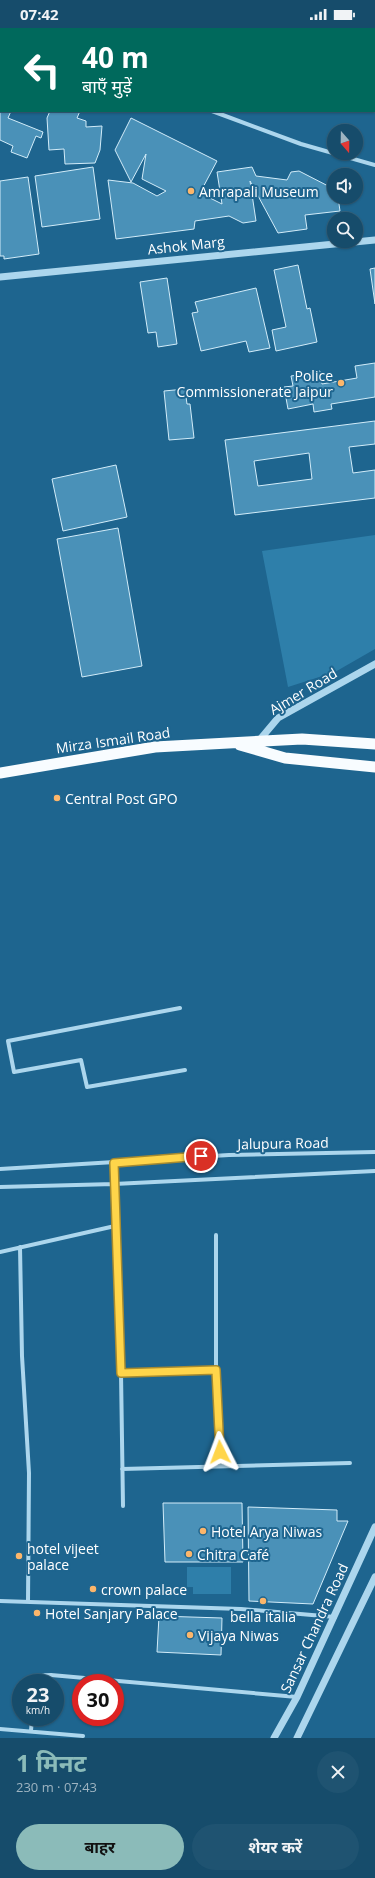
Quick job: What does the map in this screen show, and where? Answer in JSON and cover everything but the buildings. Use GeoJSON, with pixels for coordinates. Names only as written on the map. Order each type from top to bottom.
{"type":"FeatureCollection","features":[{"type":"Feature","properties":{"kind":"highway","name":"Mirza Ismail Road"},"geometry":{"type":"LineString","coordinates":[[0,773],[129,750],[232,742],[256,745],[302,738],[375,744]]}},
{"type":"Feature","properties":{"kind":"highway","name":"Mirza Ismail Road"},"geometry":{"type":"LineString","coordinates":[[256,745],[285,758],[375,767]]}},
{"type":"Feature","properties":{"kind":"street"},"geometry":{"type":"LineString","coordinates":[[215,112],[300,144],[375,165]]}},
{"type":"Feature","properties":{"kind":"street","name":"Ashok Marg"},"geometry":{"type":"LineString","coordinates":[[0,277],[375,240]]}},
{"type":"Feature","properties":{"kind":"street","name":"Ajmer Road"},"geometry":{"type":"LineString","coordinates":[[256,745],[278,718],[375,664]]}},
{"type":"Feature","properties":{"kind":"street"},"geometry":{"type":"LineString","coordinates":[[180,1008],[8,1041],[14,1072],[81,1060],[87,1087],[185,1070]]}},
{"type":"Feature","properties":{"kind":"street","name":"Jalupura Road"},"geometry":{"type":"LineString","coordinates":[[0,1169],[222,1155],[375,1152]]}},
{"type":"Feature","properties":{"kind":"street"},"geometry":{"type":"LineString","coordinates":[[114,1163],[121,1373],[123,1506]]}},
{"type":"Feature","properties":{"kind":"street"},"geometry":{"type":"LineString","coordinates":[[0,1188],[375,1171]]}},
{"type":"Feature","properties":{"kind":"street"},"geometry":{"type":"LineString","coordinates":[[0,1252],[115,1226]]}},
{"type":"Feature","properties":{"kind":"street"},"geometry":{"type":"LineString","coordinates":[[216,1236],[216,1370],[221,1466]]}},
{"type":"Feature","properties":{"kind":"street"},"geometry":{"type":"LineString","coordinates":[[20,1247],[22,1356],[29,1473],[28,1602]]}},
{"type":"Feature","properties":{"kind":"street"},"geometry":{"type":"LineString","coordinates":[[121,1373],[216,1370]]}},
{"type":"Feature","properties":{"kind":"street"},"geometry":{"type":"LineString","coordinates":[[122,1469],[350,1463]]}},
{"type":"Feature","properties":{"kind":"street","name":"Sansar Chandra Road"},"geometry":{"type":"LineString","coordinates":[[274,1738],[297,1697],[375,1527]]}},
{"type":"Feature","properties":{"kind":"street"},"geometry":{"type":"LineString","coordinates":[[297,1738],[375,1576]]}},
{"type":"Feature","properties":{"kind":"street"},"geometry":{"type":"LineString","coordinates":[[0,1601],[241,1609],[335,1617]]}},
{"type":"Feature","properties":{"kind":"street"},"geometry":{"type":"LineString","coordinates":[[64,1676],[297,1697]]}},
{"type":"Feature","properties":{"kind":"street"},"geometry":{"type":"LineString","coordinates":[[31,1726],[31,1731]]}},
{"type":"Feature","properties":{"kind":"street"},"geometry":{"type":"LineString","coordinates":[[0,1729],[83,1736]]}},
{"type":"Feature","properties":{"kind":"shaded area"},"geometry":{"type":"Polygon","coordinates":[[[375,535],[375,649],[335,672],[288,687],[262,551],[375,535]]]}},
{"type":"Feature","properties":{"kind":"shaded area"},"geometry":{"type":"Polygon","coordinates":[[[187,1567],[231,1567],[231,1594],[193,1594],[193,1587],[187,1587],[187,1567]]]}},
{"type":"Feature","properties":{"kind":"place","name":"Amrapali Museum"},"geometry":{"type":"Point","coordinates":[191,191]}},
{"type":"Feature","properties":{"kind":"place","name":"Police Commissionerate Jaipur"},"geometry":{"type":"Point","coordinates":[341,383]}},
{"type":"Feature","properties":{"kind":"place","name":"Central Post GPO"},"geometry":{"type":"Point","coordinates":[57,798]}},
{"type":"Feature","properties":{"kind":"place","name":"Hotel Arya Niwas"},"geometry":{"type":"Point","coordinates":[203,1531]}},
{"type":"Feature","properties":{"kind":"place","name":"Chitra Café"},"geometry":{"type":"Point","coordinates":[189,1554]}},
{"type":"Feature","properties":{"kind":"place","name":"hotel vijeet palace"},"geometry":{"type":"Point","coordinates":[19,1556]}},
{"type":"Feature","properties":{"kind":"place","name":"crown palace"},"geometry":{"type":"Point","coordinates":[93,1589]}},
{"type":"Feature","properties":{"kind":"place","name":"bella italia"},"geometry":{"type":"Point","coordinates":[263,1601]}},
{"type":"Feature","properties":{"kind":"place","name":"Hotel Sanjary Palace"},"geometry":{"type":"Point","coordinates":[37,1613]}},
{"type":"Feature","properties":{"kind":"place","name":"Vijaya Niwas"},"geometry":{"type":"Point","coordinates":[190,1635]}},
{"type":"Feature","properties":{"kind":"route"},"geometry":{"type":"LineString","coordinates":[[201,1156],[114,1163],[121,1373],[216,1370],[220,1452]]}}]}
